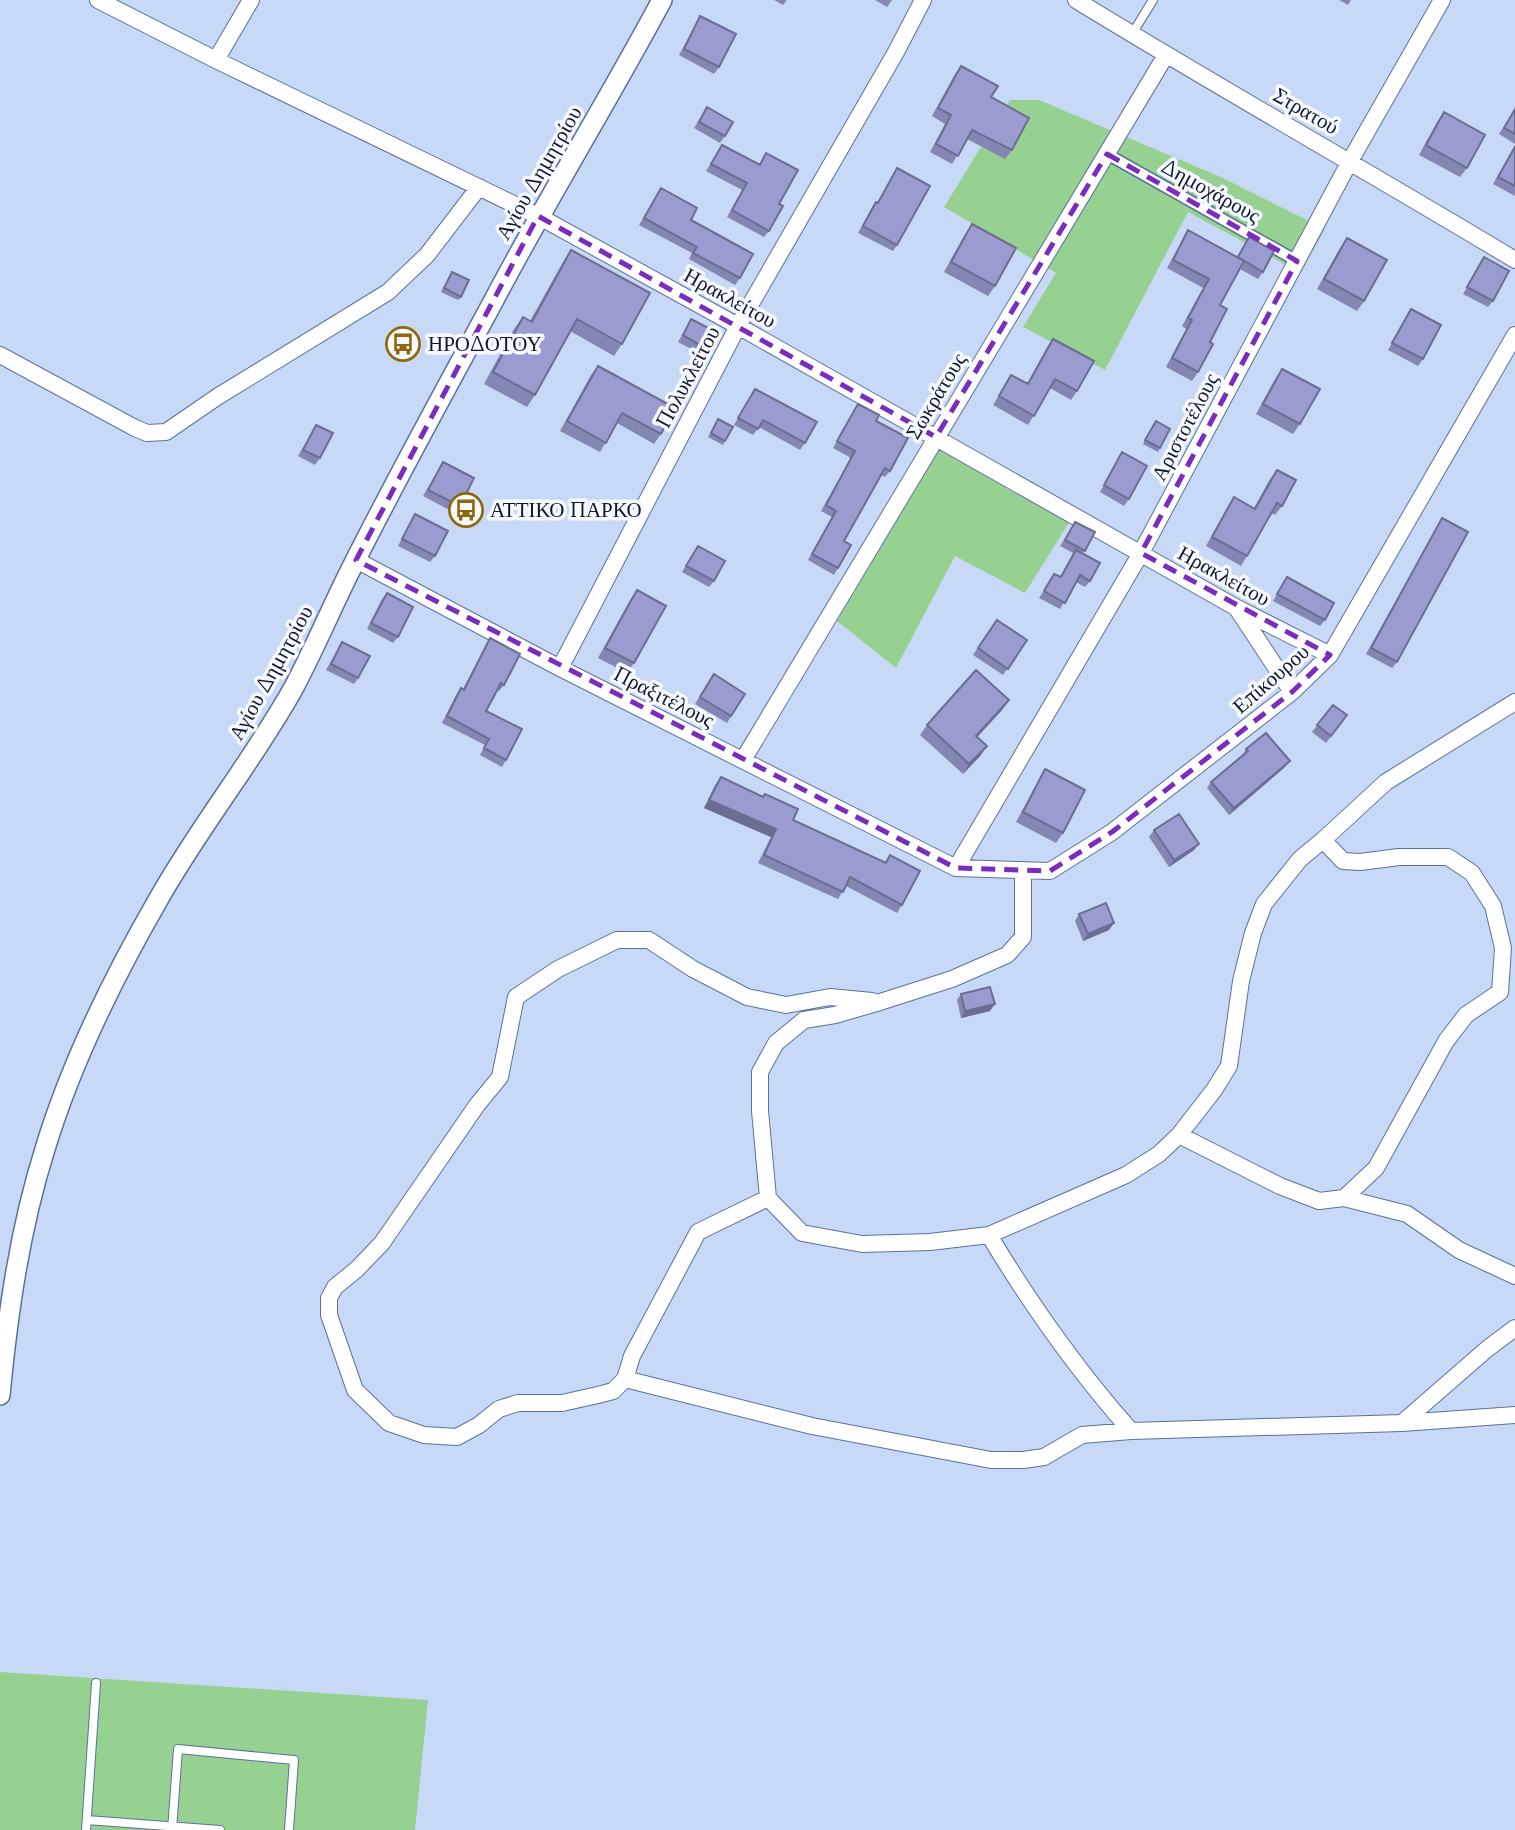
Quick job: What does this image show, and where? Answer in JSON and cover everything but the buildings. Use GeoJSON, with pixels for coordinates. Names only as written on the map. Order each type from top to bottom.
{"type":"FeatureCollection","features":[{"type":"Feature","properties":{"kind":"street","name":"Ηρακλείτου"},"geometry":{"type":"LineString","coordinates":[[98,0],[538,216],[1237,608],[1330,655]]}},
{"type":"Feature","properties":{"kind":"street"},"geometry":{"type":"LineString","coordinates":[[216,60],[251,0]]}},
{"type":"Feature","properties":{"kind":"street","name":"Αγίου Δημητρίου"},"geometry":{"type":"LineString","coordinates":[[0,1395],[23,1236],[44,1151],[70,1082],[113,985],[158,899],[202,828],[243,771],[293,688],[356,560],[538,216],[662,0]]}},
{"type":"Feature","properties":{"kind":"street","name":"Πολυκλείτου"},"geometry":{"type":"LineString","coordinates":[[559,668],[738,326],[890,64],[923,0]]}},
{"type":"Feature","properties":{"kind":"street","name":"Στρατού"},"geometry":{"type":"LineString","coordinates":[[1076,0],[1515,260]]}},
{"type":"Feature","properties":{"kind":"street","name":"Αριστοτέλους"},"geometry":{"type":"LineString","coordinates":[[956,868],[1141,553],[1350,161],[1442,0]]}},
{"type":"Feature","properties":{"kind":"street","name":"Σωκράτους"},"geometry":{"type":"LineString","coordinates":[[743,760],[1166,55]]}},
{"type":"Feature","properties":{"kind":"street","name":"Δημοχάρους"},"geometry":{"type":"LineString","coordinates":[[1107,154],[1297,261]]}},
{"type":"Feature","properties":{"kind":"street"},"geometry":{"type":"LineString","coordinates":[[0,355],[135,428],[147,433],[166,432],[217,397],[388,292],[427,255],[479,187]]}},
{"type":"Feature","properties":{"kind":"street","name":"Επίκουρου"},"geometry":{"type":"LineString","coordinates":[[956,868],[1050,871],[1112,832],[1292,692],[1330,655],[1515,335]]}},
{"type":"Feature","properties":{"kind":"street","name":"Πραξιτέλους"},"geometry":{"type":"LineString","coordinates":[[356,560],[559,668],[956,868]]}},
{"type":"Feature","properties":{"kind":"street"},"geometry":{"type":"LineString","coordinates":[[1237,608],[1292,692]]}},
{"type":"Feature","properties":{"kind":"street"},"geometry":{"type":"LineString","coordinates":[[1023,870],[1023,937],[1007,955],[952,979],[835,1015],[804,1020],[776,1043],[760,1072],[760,1111],[768,1198],[802,1233],[862,1244],[930,1242],[989,1235],[1126,1175],[1159,1153],[1179,1135],[1214,1090],[1228,1066],[1241,981],[1253,933],[1264,904],[1300,859],[1386,782],[1515,702]]}},
{"type":"Feature","properties":{"kind":"street"},"geometry":{"type":"LineString","coordinates":[[1323,840],[1343,861],[1448,857],[1472,873],[1493,906],[1503,948],[1508,989],[1466,1015],[1446,1041],[1376,1168],[1345,1198]]}},
{"type":"Feature","properties":{"kind":"street"},"geometry":{"type":"LineString","coordinates":[[768,1198],[698,1232],[632,1356],[625,1379],[614,1391],[562,1403],[518,1403],[499,1409],[479,1425],[457,1437],[424,1435],[389,1423],[355,1391],[329,1315],[329,1298],[335,1287],[382,1243],[477,1105],[500,1077],[516,997],[558,968],[617,940],[649,940],[747,997],[786,1005],[830,997],[880,1002]]}},
{"type":"Feature","properties":{"kind":"street"},"geometry":{"type":"LineString","coordinates":[[1179,1135],[1280,1186],[1319,1201],[1345,1198],[1407,1214],[1459,1250],[1515,1276]]}},
{"type":"Feature","properties":{"kind":"street"},"geometry":{"type":"LineString","coordinates":[[989,1235],[1063,1349],[1131,1431]]}},
{"type":"Feature","properties":{"kind":"street"},"geometry":{"type":"LineString","coordinates":[[1402,1423],[1515,1328]]}},
{"type":"Feature","properties":{"kind":"street"},"geometry":{"type":"LineString","coordinates":[[625,1379],[812,1426],[991,1460],[1044,1457],[1082,1435],[1131,1431],[1402,1423],[1515,1415]]}},
{"type":"Feature","properties":{"kind":"lane"},"geometry":{"type":"LineString","coordinates":[[1132,34],[1153,0]]}},
{"type":"Feature","properties":{"kind":"lane"},"geometry":{"type":"LineString","coordinates":[[86,1830],[96,1683]]}},
{"type":"Feature","properties":{"kind":"lane"},"geometry":{"type":"LineString","coordinates":[[172,1828],[178,1749],[294,1760],[289,1830]]}},
{"type":"Feature","properties":{"kind":"lane"},"geometry":{"type":"LineString","coordinates":[[87,1820],[220,1830]]}},
{"type":"Feature","properties":{"kind":"highlighted area"},"geometry":{"type":"Polygon","coordinates":[[[1107,154],[1297,261],[1141,553],[1330,655],[1292,692],[1112,832],[1050,871],[956,868],[356,560],[538,216],[936,437],[1107,154]]]}},
{"type":"Feature","properties":{"kind":"green space"},"geometry":{"type":"Polygon","coordinates":[[[1010,100],[1039,100],[1221,177],[1325,229],[1301,273],[1188,212],[1105,370],[1023,327],[1056,273],[944,207],[1010,100]]]}},
{"type":"Feature","properties":{"kind":"green space"},"geometry":{"type":"Polygon","coordinates":[[[946,438],[1015,473],[1005,488],[1070,521],[1025,593],[955,556],[896,668],[837,621],[946,438]]]}},
{"type":"Feature","properties":{"kind":"green space"},"geometry":{"type":"Polygon","coordinates":[[[0,1672],[428,1700],[415,1830],[0,1830],[0,1672]]]}},
{"type":"Feature","properties":{"kind":"place","name":"ΗΡΟΔΟΤΟΥ"},"geometry":{"type":"Point","coordinates":[403,344]}},
{"type":"Feature","properties":{"kind":"place","name":"ΑΤΤΙΚΟ ΠΑΡΚΟ"},"geometry":{"type":"Point","coordinates":[466,510]}}]}
